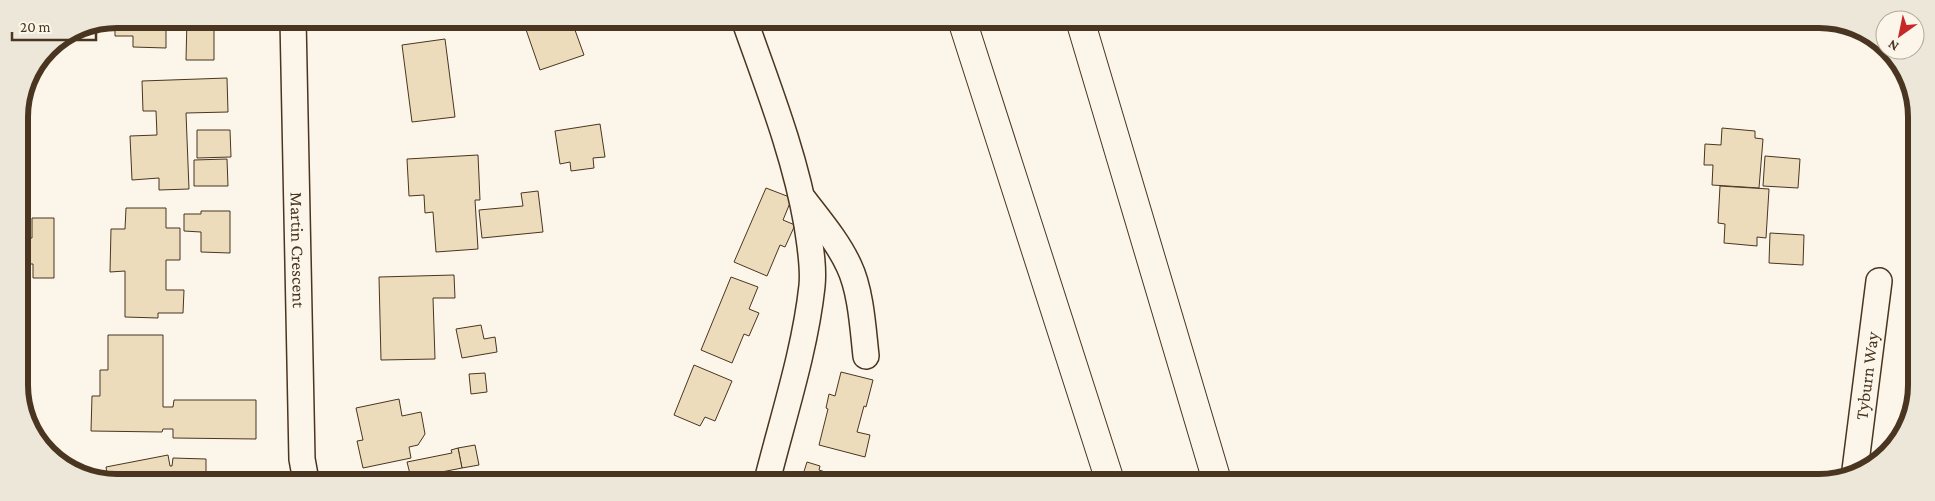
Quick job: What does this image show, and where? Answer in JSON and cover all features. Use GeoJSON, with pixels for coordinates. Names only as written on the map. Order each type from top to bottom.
{"type":"FeatureCollection","features":[{"type":"Feature","properties":{"kind":"highway"},"geometry":{"type":"LineString","coordinates":[[965,28],[1108,473]]}},
{"type":"Feature","properties":{"kind":"highway"},"geometry":{"type":"LineString","coordinates":[[1082,28],[1214,473]]}},
{"type":"Feature","properties":{"kind":"street","name":"Martin Crescent"},"geometry":{"type":"LineString","coordinates":[[293,28],[302,460],[305,474]]}},
{"type":"Feature","properties":{"kind":"street"},"geometry":{"type":"LineString","coordinates":[[747,28],[780,119],[802,197],[810,246],[812,284],[804,334],[768,474]]}},
{"type":"Feature","properties":{"kind":"street"},"geometry":{"type":"LineString","coordinates":[[802,197],[834,240],[850,267],[861,307],[866,356]]}},
{"type":"Feature","properties":{"kind":"street","name":"Tyburn Way"},"geometry":{"type":"LineString","coordinates":[[1856,465],[1879,281]]}},
{"type":"Feature","properties":{"kind":"building"},"geometry":{"type":"Polygon","coordinates":[[[115,28],[166,28],[166,48],[133,47],[133,36],[115,36],[115,28]]]}},
{"type":"Feature","properties":{"kind":"building"},"geometry":{"type":"Polygon","coordinates":[[[187,28],[214,28],[214,60],[186,60],[187,28]]]}},
{"type":"Feature","properties":{"kind":"building"},"geometry":{"type":"Polygon","coordinates":[[[525,28],[574,28],[584,55],[540,70],[525,28]]]}},
{"type":"Feature","properties":{"kind":"building"},"geometry":{"type":"Polygon","coordinates":[[[445,39],[455,117],[412,122],[402,45],[445,39]]]}},
{"type":"Feature","properties":{"kind":"building"},"geometry":{"type":"Polygon","coordinates":[[[227,78],[228,112],[186,113],[189,189],[159,190],[159,178],[132,180],[130,136],[157,135],[156,111],[143,111],[142,81],[227,78]]]}},
{"type":"Feature","properties":{"kind":"building"},"geometry":{"type":"Polygon","coordinates":[[[600,124],[605,157],[593,158],[594,168],[571,171],[570,162],[560,164],[555,131],[600,124]]]}},
{"type":"Feature","properties":{"kind":"building"},"geometry":{"type":"Polygon","coordinates":[[[1722,128],[1755,131],[1755,138],[1763,139],[1759,188],[1712,185],[1713,165],[1704,165],[1705,144],[1721,145],[1722,128]]]}},
{"type":"Feature","properties":{"kind":"building"},"geometry":{"type":"Polygon","coordinates":[[[197,130],[230,130],[231,157],[197,158],[197,130]]]}},
{"type":"Feature","properties":{"kind":"building"},"geometry":{"type":"Polygon","coordinates":[[[478,155],[480,200],[475,200],[478,249],[436,252],[433,212],[425,213],[424,195],[409,196],[407,159],[478,155]]]}},
{"type":"Feature","properties":{"kind":"building"},"geometry":{"type":"Polygon","coordinates":[[[1765,156],[1800,159],[1798,188],[1763,186],[1765,156]]]}},
{"type":"Feature","properties":{"kind":"building"},"geometry":{"type":"Polygon","coordinates":[[[227,159],[228,186],[194,186],[194,160],[227,159]]]}},
{"type":"Feature","properties":{"kind":"building"},"geometry":{"type":"Polygon","coordinates":[[[1720,186],[1769,189],[1766,238],[1757,237],[1757,246],[1724,243],[1725,224],[1718,223],[1720,186]]]}},
{"type":"Feature","properties":{"kind":"building"},"geometry":{"type":"Polygon","coordinates":[[[766,188],[792,198],[783,220],[795,225],[785,247],[780,245],[767,276],[734,262],[766,188]]]}},
{"type":"Feature","properties":{"kind":"building"},"geometry":{"type":"Polygon","coordinates":[[[538,191],[543,232],[482,238],[479,210],[523,206],[521,193],[538,191]]]}},
{"type":"Feature","properties":{"kind":"building"},"geometry":{"type":"Polygon","coordinates":[[[126,208],[166,208],[166,228],[180,228],[180,260],[166,260],[166,290],[184,290],[183,313],[158,313],[158,318],[125,317],[125,271],[110,272],[111,229],[125,229],[126,208]]]}},
{"type":"Feature","properties":{"kind":"building"},"geometry":{"type":"Polygon","coordinates":[[[201,211],[230,211],[230,253],[201,252],[201,232],[184,231],[184,214],[201,214],[201,211]]]}},
{"type":"Feature","properties":{"kind":"building"},"geometry":{"type":"Polygon","coordinates":[[[32,218],[54,218],[54,278],[33,278],[33,264],[28,264],[28,238],[32,238],[32,218]]]}},
{"type":"Feature","properties":{"kind":"building"},"geometry":{"type":"Polygon","coordinates":[[[1770,233],[1804,235],[1803,265],[1769,263],[1770,233]]]}},
{"type":"Feature","properties":{"kind":"building"},"geometry":{"type":"Polygon","coordinates":[[[454,275],[455,298],[433,298],[435,359],[381,360],[379,277],[454,275]]]}},
{"type":"Feature","properties":{"kind":"building"},"geometry":{"type":"Polygon","coordinates":[[[731,277],[758,287],[749,309],[759,313],[749,336],[744,334],[732,363],[701,350],[731,277]]]}},
{"type":"Feature","properties":{"kind":"building"},"geometry":{"type":"Polygon","coordinates":[[[481,325],[484,339],[495,337],[497,352],[462,358],[456,329],[481,325]]]}},
{"type":"Feature","properties":{"kind":"building"},"geometry":{"type":"Polygon","coordinates":[[[108,335],[163,335],[163,407],[173,407],[174,400],[256,400],[256,439],[173,438],[173,429],[163,429],[162,432],[91,431],[92,396],[100,396],[100,370],[108,370],[108,335]]]}},
{"type":"Feature","properties":{"kind":"building"},"geometry":{"type":"Polygon","coordinates":[[[694,365],[732,381],[715,421],[705,417],[700,426],[674,415],[694,365]]]}},
{"type":"Feature","properties":{"kind":"building"},"geometry":{"type":"Polygon","coordinates":[[[841,372],[873,380],[857,432],[870,435],[865,457],[819,445],[828,409],[826,408],[829,394],[835,396],[841,372]]]}},
{"type":"Feature","properties":{"kind":"building"},"geometry":{"type":"Polygon","coordinates":[[[485,373],[487,392],[471,394],[469,374],[485,373]]]}},
{"type":"Feature","properties":{"kind":"building"},"geometry":{"type":"Polygon","coordinates":[[[399,399],[402,416],[421,412],[425,434],[418,445],[409,447],[411,458],[363,468],[357,441],[363,440],[356,408],[399,399]]]}},
{"type":"Feature","properties":{"kind":"building"},"geometry":{"type":"Polygon","coordinates":[[[475,445],[479,465],[462,468],[458,448],[475,445]]]}},
{"type":"Feature","properties":{"kind":"building"},"geometry":{"type":"Polygon","coordinates":[[[458,448],[462,468],[432,474],[410,474],[407,462],[452,453],[451,450],[458,448]]]}},
{"type":"Feature","properties":{"kind":"building"},"geometry":{"type":"Polygon","coordinates":[[[168,455],[170,466],[172,466],[173,458],[206,459],[206,474],[117,474],[107,473],[106,467],[168,455]]]}},
{"type":"Feature","properties":{"kind":"building"},"geometry":{"type":"Polygon","coordinates":[[[807,462],[820,466],[819,470],[830,474],[803,474],[807,462]]]}}]}
